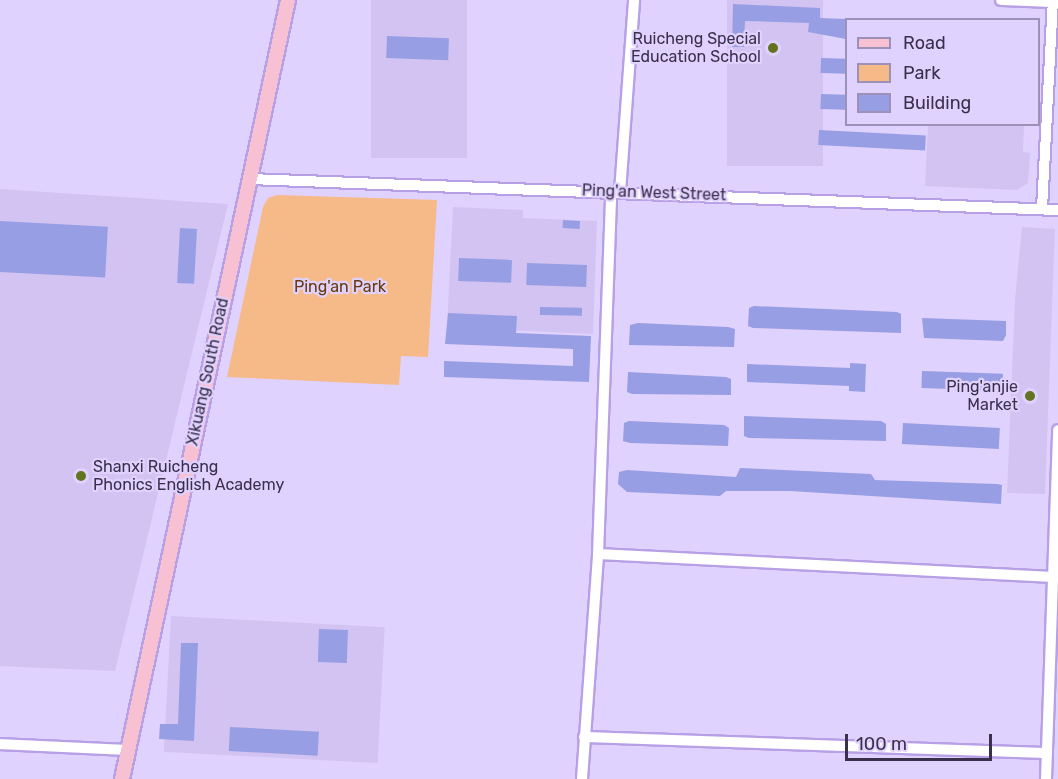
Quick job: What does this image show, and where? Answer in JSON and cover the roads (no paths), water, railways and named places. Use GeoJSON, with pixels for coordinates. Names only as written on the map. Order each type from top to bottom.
{"type":"FeatureCollection","features":[{"type":"Feature","properties":{"kind":"main road","name":"Xikuang South Road"},"geometry":{"type":"LineString","coordinates":[[122,779],[288,0]]}},
{"type":"Feature","properties":{"kind":"street"},"geometry":{"type":"LineString","coordinates":[[582,779],[597,554],[616,192],[634,0]]}},
{"type":"Feature","properties":{"kind":"street"},"geometry":{"type":"LineString","coordinates":[[1001,0],[1053,1],[1053,92],[1042,209]]}},
{"type":"Feature","properties":{"kind":"street","name":"Ping'an West Street"},"geometry":{"type":"LineString","coordinates":[[250,179],[1058,210]]}},
{"type":"Feature","properties":{"kind":"street"},"geometry":{"type":"LineString","coordinates":[[1046,779],[1047,753],[1053,726],[1053,577],[1058,430]]}},
{"type":"Feature","properties":{"kind":"street"},"geometry":{"type":"LineString","coordinates":[[597,554],[1053,577]]}},
{"type":"Feature","properties":{"kind":"street"},"geometry":{"type":"LineString","coordinates":[[584,736],[1047,753]]}},
{"type":"Feature","properties":{"kind":"street"},"geometry":{"type":"LineString","coordinates":[[0,744],[128,750]]}},
{"type":"Feature","properties":{"kind":"place","name":"Ruicheng Special Education School"},"geometry":{"type":"Point","coordinates":[773,48]}},
{"type":"Feature","properties":{"kind":"place","name":"Ping'anjie Market"},"geometry":{"type":"Point","coordinates":[1030,396]}},
{"type":"Feature","properties":{"kind":"place","name":"Shanxi Ruicheng Phonics English Academy"},"geometry":{"type":"Point","coordinates":[81,476]}},
{"type":"Feature","properties":{"kind":"park label","name":"Ping'an Park"},"geometry":{"type":"Point","coordinates":[340,287]}}]}
